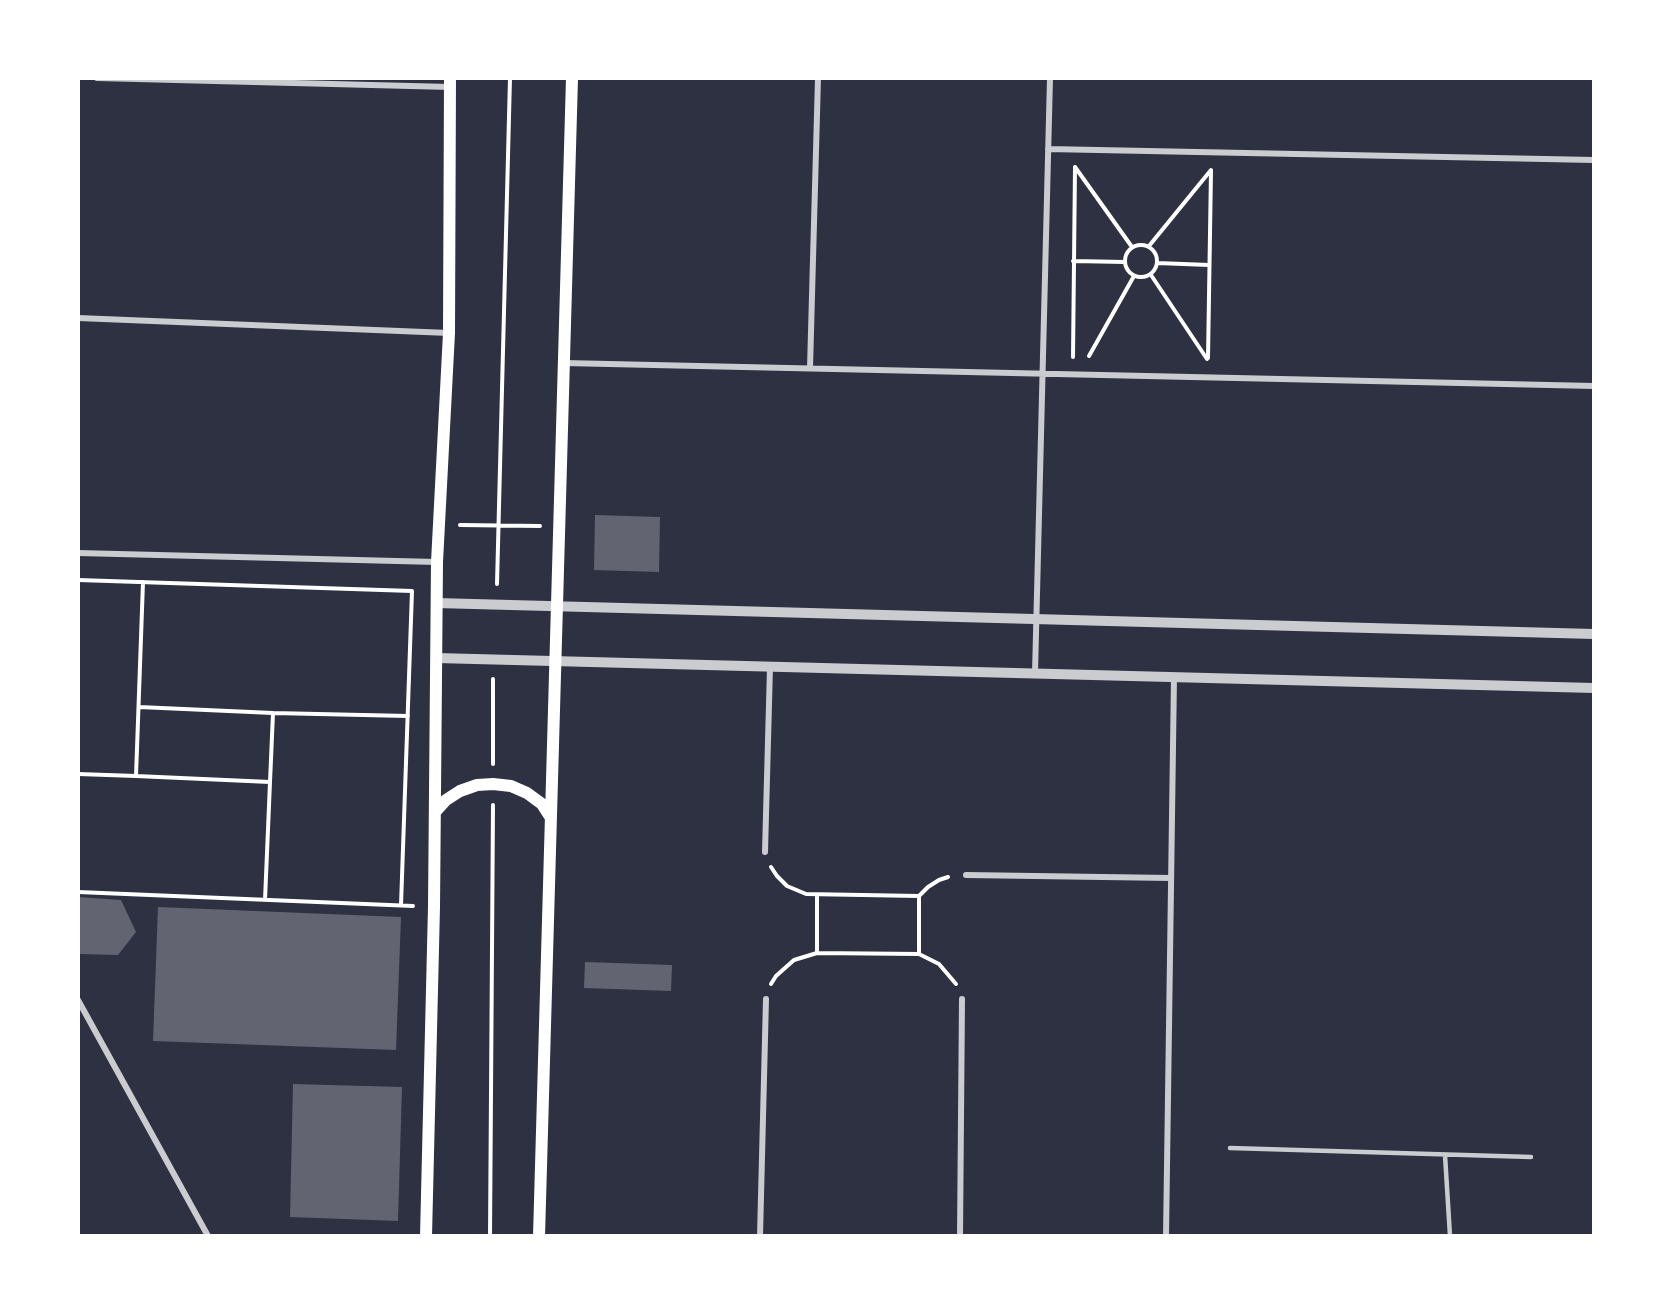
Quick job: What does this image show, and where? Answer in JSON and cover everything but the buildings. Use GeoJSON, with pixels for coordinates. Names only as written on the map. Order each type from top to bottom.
{"type":"FeatureCollection","features":[{"type":"Feature","properties":{"kind":"main road"},"geometry":{"type":"LineString","coordinates":[[539,1236],[572,78]]}},
{"type":"Feature","properties":{"kind":"main road"},"geometry":{"type":"LineString","coordinates":[[426,1236],[434,907],[437,562],[449,333],[450,82]]}},
{"type":"Feature","properties":{"kind":"main road"},"geometry":{"type":"LineString","coordinates":[[435,812],[446,800],[460,791],[477,785],[493,784],[511,786],[527,793],[542,804],[551,818]]}},
{"type":"Feature","properties":{"kind":"street"},"geometry":{"type":"LineString","coordinates":[[97,78],[450,82]]}},
{"type":"Feature","properties":{"kind":"street"},"geometry":{"type":"LineString","coordinates":[[810,368],[818,78]]}},
{"type":"Feature","properties":{"kind":"street"},"geometry":{"type":"LineString","coordinates":[[1035,673],[1050,78]]}},
{"type":"Feature","properties":{"kind":"street"},"geometry":{"type":"LineString","coordinates":[[1048,149],[1594,160]]}},
{"type":"Feature","properties":{"kind":"street"},"geometry":{"type":"LineString","coordinates":[[78,318],[449,333]]}},
{"type":"Feature","properties":{"kind":"street"},"geometry":{"type":"LineString","coordinates":[[564,363],[1594,386]]}},
{"type":"Feature","properties":{"kind":"street"},"geometry":{"type":"LineString","coordinates":[[78,553],[437,562]]}},
{"type":"Feature","properties":{"kind":"street"},"geometry":{"type":"LineString","coordinates":[[436,603],[1594,634]]}},
{"type":"Feature","properties":{"kind":"street"},"geometry":{"type":"LineString","coordinates":[[436,658],[1594,688]]}},
{"type":"Feature","properties":{"kind":"street"},"geometry":{"type":"LineString","coordinates":[[765,852],[770,667]]}},
{"type":"Feature","properties":{"kind":"street"},"geometry":{"type":"LineString","coordinates":[[1166,1236],[1174,677]]}},
{"type":"Feature","properties":{"kind":"street"},"geometry":{"type":"LineString","coordinates":[[966,876],[1171,878]]}},
{"type":"Feature","properties":{"kind":"street"},"geometry":{"type":"LineString","coordinates":[[760,1236],[766,999]]}},
{"type":"Feature","properties":{"kind":"street"},"geometry":{"type":"LineString","coordinates":[[960,1236],[962,999]]}},
{"type":"Feature","properties":{"kind":"street"},"geometry":{"type":"LineString","coordinates":[[78,1000],[208,1236]]}},
{"type":"Feature","properties":{"kind":"lane"},"geometry":{"type":"LineString","coordinates":[[1230,1148],[1531,1157]]}},
{"type":"Feature","properties":{"kind":"lane"},"geometry":{"type":"LineString","coordinates":[[1445,1155],[1449,1236]]}},
{"type":"Feature","properties":{"kind":"path"},"geometry":{"type":"LineString","coordinates":[[496,605],[510,78]]}},
{"type":"Feature","properties":{"kind":"path"},"geometry":{"type":"LineString","coordinates":[[1048,149],[1075,167],[1132,248]]}},
{"type":"Feature","properties":{"kind":"path"},"geometry":{"type":"LineString","coordinates":[[1207,378],[1211,152]]}},
{"type":"Feature","properties":{"kind":"path"},"geometry":{"type":"LineString","coordinates":[[1075,167],[1086,167]]}},
{"type":"Feature","properties":{"kind":"path"},"geometry":{"type":"LineString","coordinates":[[1075,167],[1072,357],[1100,357]]}},
{"type":"Feature","properties":{"kind":"path"},"geometry":{"type":"LineString","coordinates":[[1199,170],[1211,170]]}},
{"type":"Feature","properties":{"kind":"path"},"geometry":{"type":"LineString","coordinates":[[1149,246],[1211,170]]}},
{"type":"Feature","properties":{"kind":"path"},"geometry":{"type":"LineString","coordinates":[[1141,244],[1149,246],[1155,252],[1156,268],[1151,275],[1134,276],[1128,270],[1125,262],[1126,253],[1141,244]]}},
{"type":"Feature","properties":{"kind":"path"},"geometry":{"type":"LineString","coordinates":[[1073,261],[1125,262]]}},
{"type":"Feature","properties":{"kind":"path"},"geometry":{"type":"LineString","coordinates":[[1157,263],[1209,265]]}},
{"type":"Feature","properties":{"kind":"path"},"geometry":{"type":"LineString","coordinates":[[1151,275],[1208,359]]}},
{"type":"Feature","properties":{"kind":"path"},"geometry":{"type":"LineString","coordinates":[[1089,357],[1134,276]]}},
{"type":"Feature","properties":{"kind":"path"},"geometry":{"type":"LineString","coordinates":[[1196,359],[1208,359]]}},
{"type":"Feature","properties":{"kind":"path"},"geometry":{"type":"LineString","coordinates":[[439,524],[559,526]]}},
{"type":"Feature","properties":{"kind":"path"},"geometry":{"type":"LineString","coordinates":[[78,580],[412,591],[401,905]]}},
{"type":"Feature","properties":{"kind":"path"},"geometry":{"type":"LineString","coordinates":[[136,776],[142,582]]}},
{"type":"Feature","properties":{"kind":"path"},"geometry":{"type":"LineString","coordinates":[[490,1236],[493,659]]}},
{"type":"Feature","properties":{"kind":"path"},"geometry":{"type":"LineString","coordinates":[[139,707],[408,716]]}},
{"type":"Feature","properties":{"kind":"path"},"geometry":{"type":"LineString","coordinates":[[265,900],[273,713]]}},
{"type":"Feature","properties":{"kind":"path"},"geometry":{"type":"LineString","coordinates":[[78,774],[270,782]]}},
{"type":"Feature","properties":{"kind":"path"},"geometry":{"type":"LineString","coordinates":[[765,852],[777,876],[787,886],[817,896],[919,896],[939,879],[966,876]]}},
{"type":"Feature","properties":{"kind":"path"},"geometry":{"type":"LineString","coordinates":[[78,892],[434,907]]}},
{"type":"Feature","properties":{"kind":"path"},"geometry":{"type":"LineString","coordinates":[[817,896],[817,953]]}},
{"type":"Feature","properties":{"kind":"path"},"geometry":{"type":"LineString","coordinates":[[919,896],[919,954]]}},
{"type":"Feature","properties":{"kind":"path"},"geometry":{"type":"LineString","coordinates":[[766,999],[776,976],[785,967],[794,960],[817,953],[919,954],[930,958],[947,972],[956,984],[962,999]]}}]}
